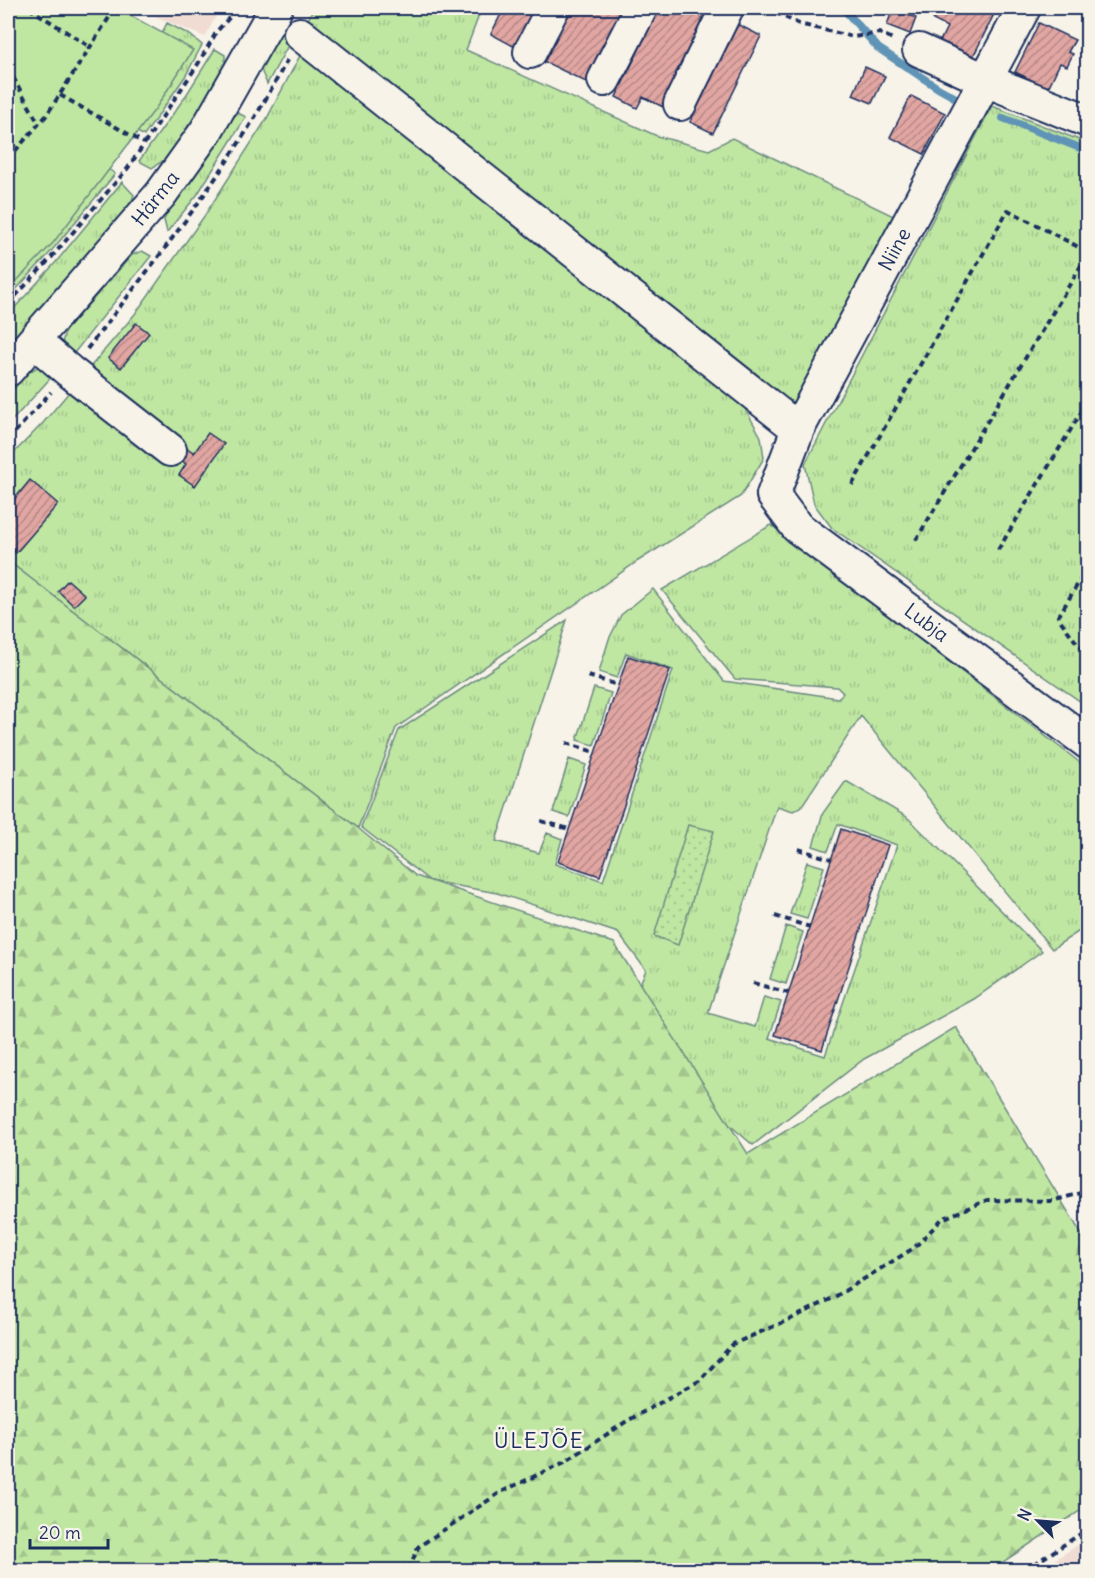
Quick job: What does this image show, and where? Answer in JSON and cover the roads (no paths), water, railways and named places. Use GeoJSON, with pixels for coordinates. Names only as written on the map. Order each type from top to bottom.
{"type":"FeatureCollection","features":[{"type":"Feature","properties":{"kind":"street","name":"Härma"},"geometry":{"type":"LineString","coordinates":[[8,370],[161,194],[206,131],[276,8]]}},
{"type":"Feature","properties":{"kind":"street"},"geometry":{"type":"LineString","coordinates":[[530,52],[553,8]]}},
{"type":"Feature","properties":{"kind":"street"},"geometry":{"type":"LineString","coordinates":[[604,80],[641,8]]}},
{"type":"Feature","properties":{"kind":"street"},"geometry":{"type":"LineString","coordinates":[[680,104],[727,8]]}},
{"type":"Feature","properties":{"kind":"street","name":"Niine"},"geometry":{"type":"LineString","coordinates":[[773,495],[798,429],[1024,8]]}},
{"type":"Feature","properties":{"kind":"street"},"geometry":{"type":"LineString","coordinates":[[300,34],[798,429]]}},
{"type":"Feature","properties":{"kind":"street"},"geometry":{"type":"LineString","coordinates":[[919,50],[986,81],[1088,121]]}},
{"type":"Feature","properties":{"kind":"street"},"geometry":{"type":"LineString","coordinates":[[34,341],[69,372],[170,450]]}},
{"type":"Feature","properties":{"kind":"street","name":"Lubja"},"geometry":{"type":"LineString","coordinates":[[773,495],[798,527],[1088,743]]}},
{"type":"Feature","properties":{"kind":"waterway"},"geometry":{"type":"LineString","coordinates":[[843,8],[878,48],[956,98]]}},
{"type":"Feature","properties":{"kind":"waterway"},"geometry":{"type":"LineString","coordinates":[[1003,118],[1088,151]]}},
{"type":"Feature","properties":{"kind":"district","name":"ÜLEJÕE"},"geometry":{"type":"Point","coordinates":[539,1440]}}]}
